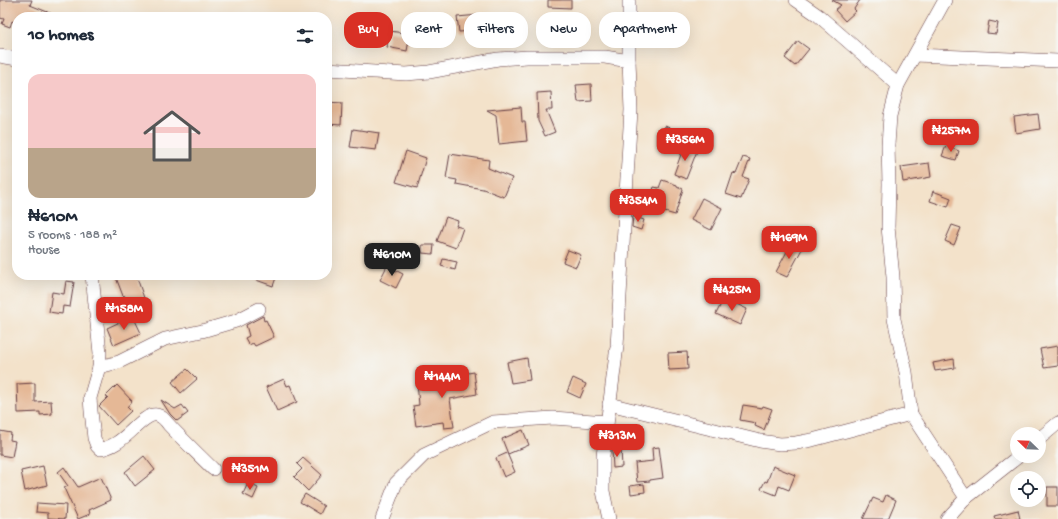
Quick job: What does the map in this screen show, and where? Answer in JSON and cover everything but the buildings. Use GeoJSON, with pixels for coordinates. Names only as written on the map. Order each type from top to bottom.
{"type":"FeatureCollection","features":[{"type":"Feature","properties":{"kind":"street"},"geometry":{"type":"LineString","coordinates":[[609,519],[603,491],[603,456],[617,338],[631,110],[629,0]]}},
{"type":"Feature","properties":{"kind":"street"},"geometry":{"type":"LineString","coordinates":[[796,0],[819,16],[898,85]]}},
{"type":"Feature","properties":{"kind":"street"},"geometry":{"type":"LineString","coordinates":[[945,0],[898,85],[890,116],[888,145],[888,226],[893,277],[894,319],[906,372],[911,414],[966,498]]}},
{"type":"Feature","properties":{"kind":"street"},"geometry":{"type":"LineString","coordinates":[[915,54],[1058,61]]}},
{"type":"Feature","properties":{"kind":"street"},"geometry":{"type":"LineString","coordinates":[[0,56],[12,58]]}},
{"type":"Feature","properties":{"kind":"street"},"geometry":{"type":"LineString","coordinates":[[332,68],[406,74],[429,72],[498,59],[527,57],[605,58],[629,62]]}},
{"type":"Feature","properties":{"kind":"street"},"geometry":{"type":"LineString","coordinates":[[93,280],[100,346],[100,367],[90,398],[94,438],[97,446],[100,449],[111,446],[123,438],[146,418],[152,415],[157,415],[162,417],[213,469]]}},
{"type":"Feature","properties":{"kind":"street"},"geometry":{"type":"LineString","coordinates":[[100,367],[119,362],[165,338],[202,331],[236,321],[259,309]]}},
{"type":"Feature","properties":{"kind":"street"},"geometry":{"type":"LineString","coordinates":[[610,404],[734,435],[780,444],[812,440],[911,414]]}},
{"type":"Feature","properties":{"kind":"street"},"geometry":{"type":"LineString","coordinates":[[382,519],[396,483],[424,455],[492,422],[553,418],[607,422]]}},
{"type":"Feature","properties":{"kind":"street"},"geometry":{"type":"LineString","coordinates":[[1046,433],[1058,423]]}},
{"type":"Feature","properties":{"kind":"street"},"geometry":{"type":"LineString","coordinates":[[947,519],[966,498],[1010,463]]}}]}
